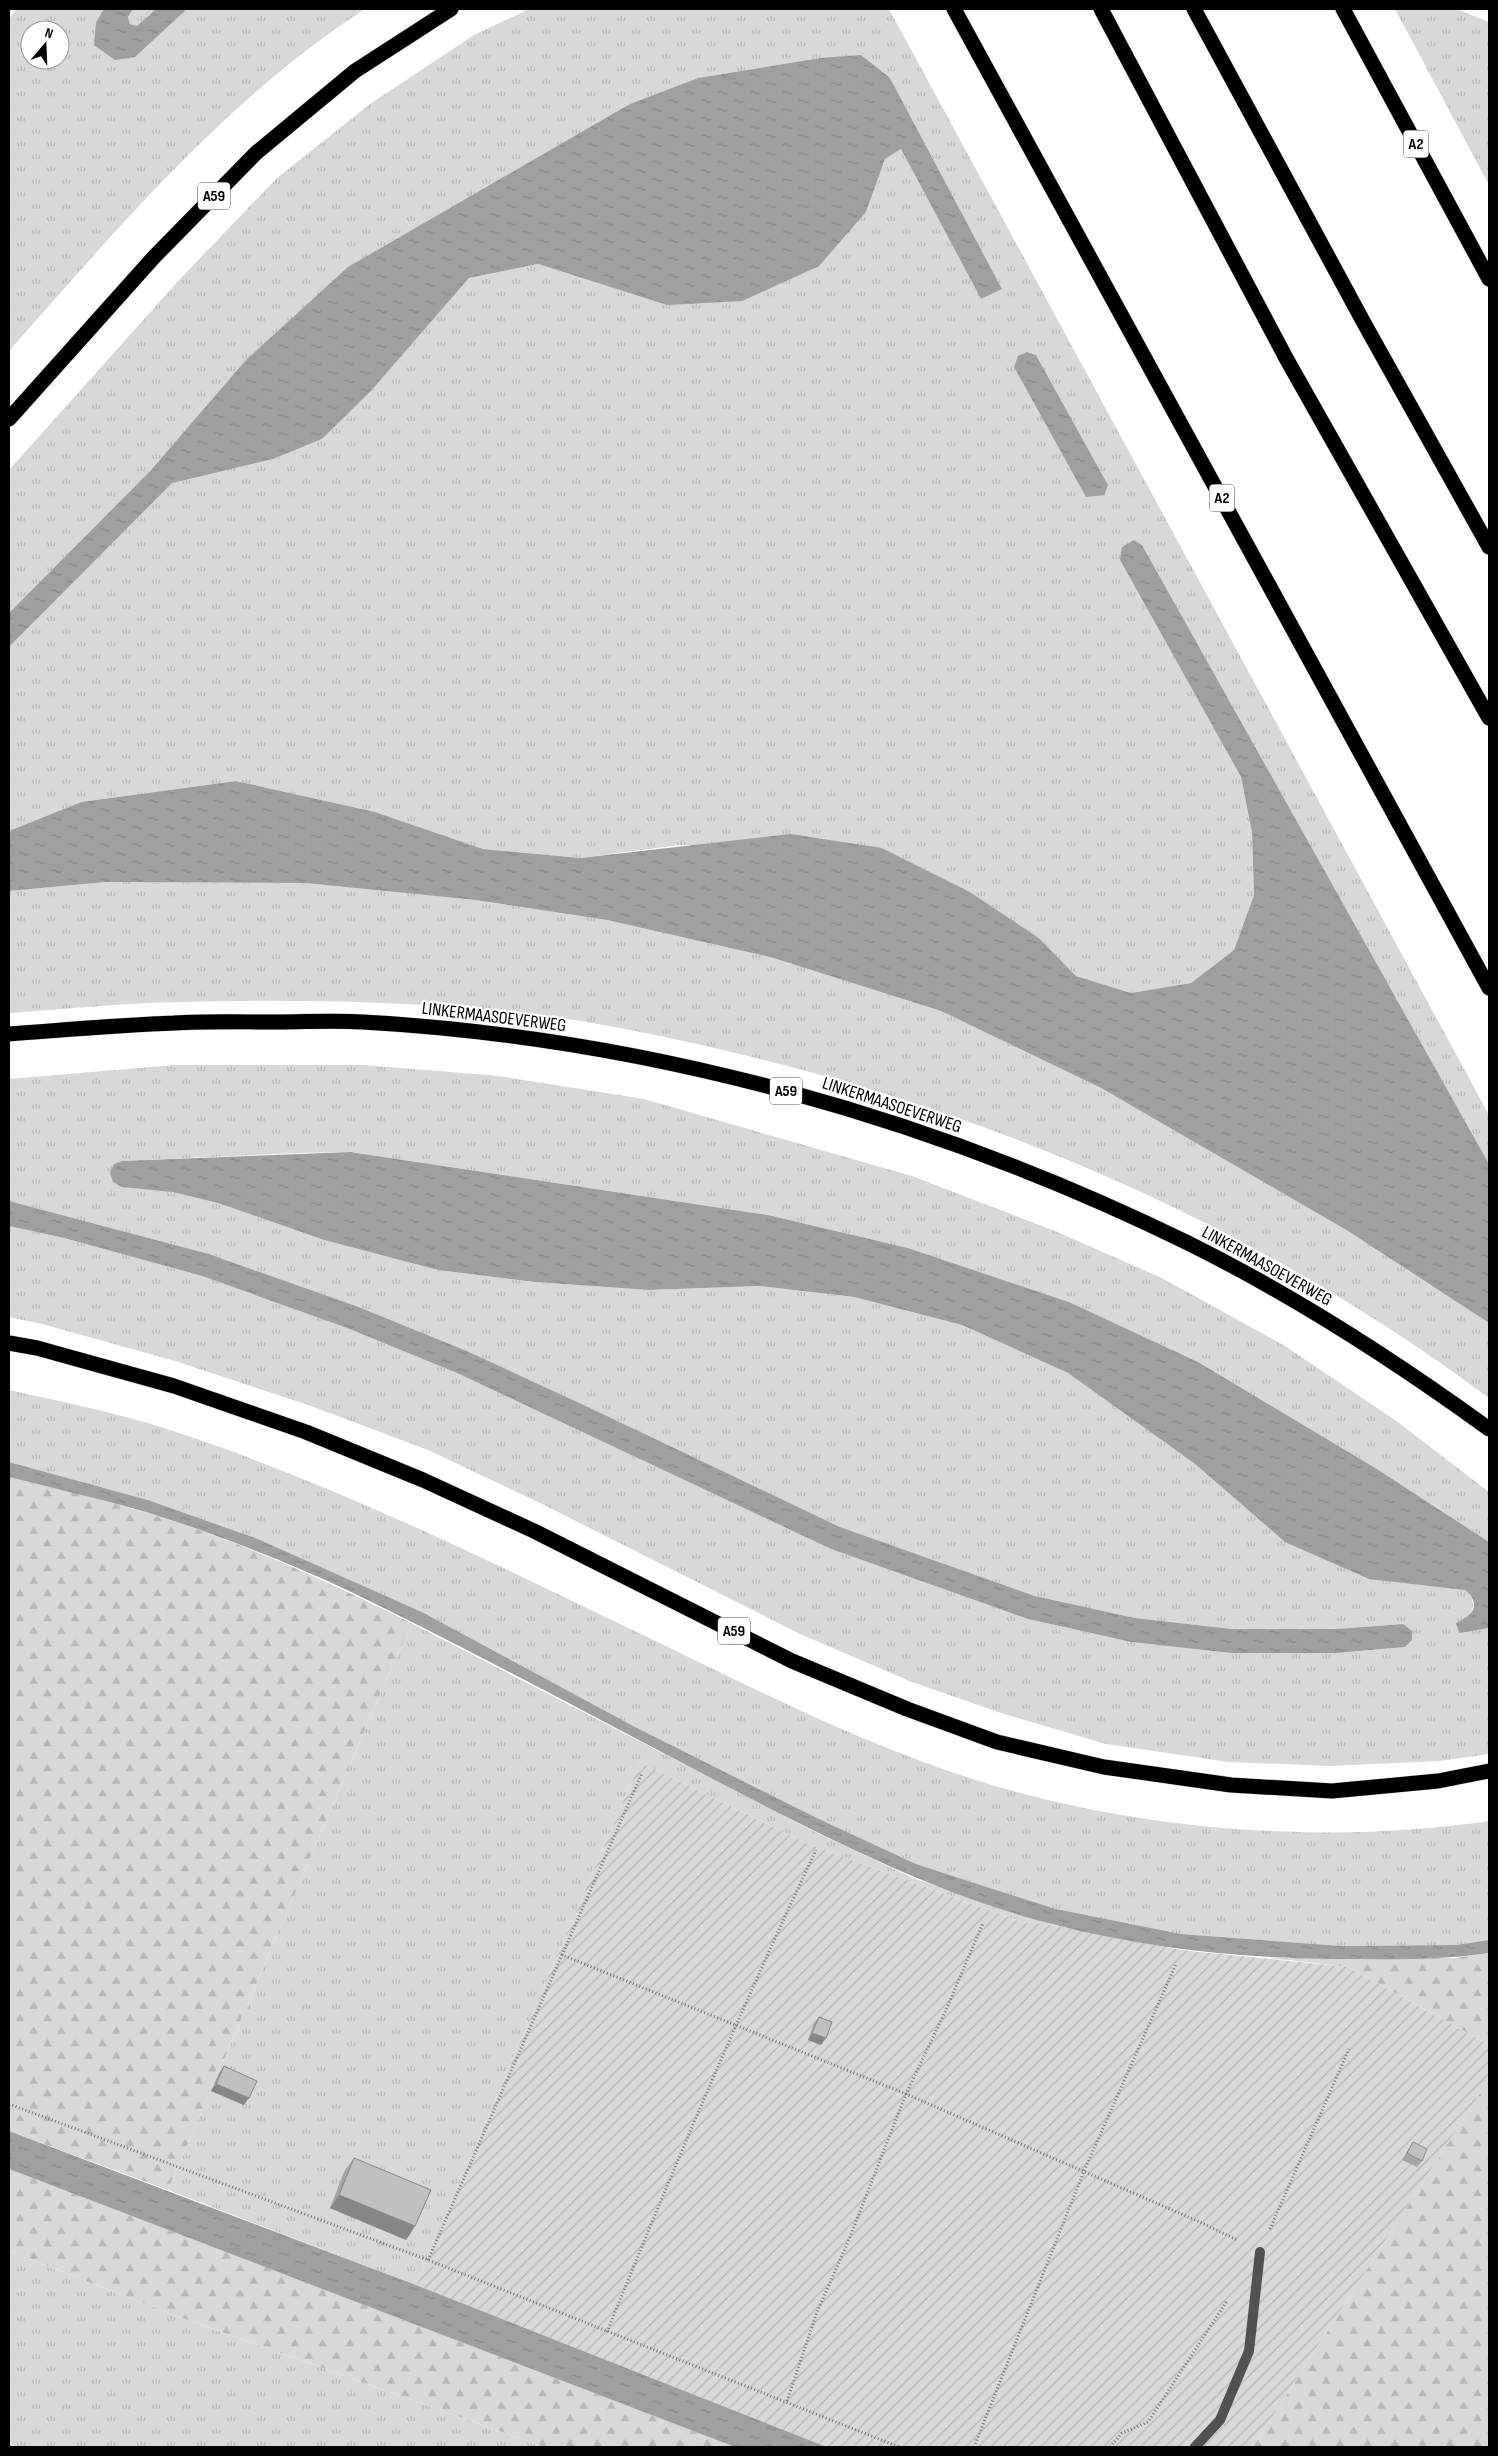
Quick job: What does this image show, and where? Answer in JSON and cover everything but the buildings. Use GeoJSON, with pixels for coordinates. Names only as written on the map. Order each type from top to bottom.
{"type":"FeatureCollection","features":[{"type":"Feature","properties":{"kind":"highway","name":"A59"},"geometry":{"type":"LineString","coordinates":[[9,420],[154,257],[256,153],[355,71],[451,9]]}},
{"type":"Feature","properties":{"kind":"highway","name":"A2"},"geometry":{"type":"LineString","coordinates":[[954,9],[1489,988]]}},
{"type":"Feature","properties":{"kind":"highway"},"geometry":{"type":"LineString","coordinates":[[1101,9],[1286,358],[1489,718]]}},
{"type":"Feature","properties":{"kind":"highway"},"geometry":{"type":"LineString","coordinates":[[1194,9],[1364,323],[1489,547]]}},
{"type":"Feature","properties":{"kind":"highway","name":"A2"},"geometry":{"type":"LineString","coordinates":[[1343,9],[1489,279]]}},
{"type":"Feature","properties":{"kind":"highway","name":"LINKERMAASOEVERWEG"},"geometry":{"type":"LineString","coordinates":[[9,1034],[177,1022],[360,1021],[504,1033],[648,1058],[788,1091],[943,1140],[1080,1194],[1189,1244],[1315,1313],[1430,1386],[1489,1429]]}},
{"type":"Feature","properties":{"kind":"highway","name":"A59"},"geometry":{"type":"LineString","coordinates":[[9,1343],[37,1348],[174,1386],[315,1436],[423,1480],[534,1531],[792,1661],[907,1709],[997,1742],[1104,1767],[1231,1785],[1332,1791],[1438,1781],[1489,1771]]}},
{"type":"Feature","properties":{"kind":"lane"},"geometry":{"type":"LineString","coordinates":[[1195,2447],[1220,2420],[1249,2351],[1260,2252]]}},
{"type":"Feature","properties":{"kind":"path"},"geometry":{"type":"LineString","coordinates":[[428,2260],[642,1773]]}},
{"type":"Feature","properties":{"kind":"path"},"geometry":{"type":"LineString","coordinates":[[607,2332],[678,2156],[735,2023],[816,1850]]}},
{"type":"Feature","properties":{"kind":"path"},"geometry":{"type":"LineString","coordinates":[[786,2401],[817,2312],[848,2242],[906,2094],[946,2010],[983,1923]]}},
{"type":"Feature","properties":{"kind":"path"},"geometry":{"type":"LineString","coordinates":[[562,1954],[906,2094],[1202,2223],[1260,2252],[1349,2049]]}},
{"type":"Feature","properties":{"kind":"path"},"geometry":{"type":"LineString","coordinates":[[974,2447],[1084,2171],[1176,1964]]}},
{"type":"Feature","properties":{"kind":"path"},"geometry":{"type":"LineString","coordinates":[[9,2104],[428,2260],[899,2447]]}},
{"type":"Feature","properties":{"kind":"path"},"geometry":{"type":"LineString","coordinates":[[1110,2447],[1122,2433],[1148,2422],[1228,2301]]}},
{"type":"Feature","properties":{"kind":"green space"},"geometry":{"type":"Polygon","coordinates":[[[16,9],[104,9],[96,22],[135,57],[187,9],[365,9],[314,44],[220,124],[133,212],[9,351],[9,19],[16,9]]]}},
{"type":"Feature","properties":{"kind":"green space"},"geometry":{"type":"Polygon","coordinates":[[[133,9],[156,9],[137,26],[130,24],[128,17],[133,9]]]}},
{"type":"Feature","properties":{"kind":"green space"},"geometry":{"type":"Polygon","coordinates":[[[529,9],[889,9],[1489,1115],[1489,1164],[1142,545],[1134,540],[1120,560],[1241,777],[1252,833],[1254,895],[1234,950],[1191,983],[1131,993],[1076,976],[1039,938],[970,892],[882,848],[680,845],[580,858],[483,849],[375,812],[236,781],[81,802],[9,831],[9,647],[172,482],[273,459],[322,439],[371,391],[469,278],[538,264],[667,305],[866,212],[885,159],[901,149],[981,299],[1002,289],[890,78],[820,58],[698,78],[630,104],[245,361],[151,470],[9,613],[9,470],[179,280],[277,178],[370,104],[474,35],[529,9]],[[1027,352],[1108,485],[1036,355],[1027,352]]]}},
{"type":"Feature","properties":{"kind":"green space"},"geometry":{"type":"Polygon","coordinates":[[[1395,9],[1457,9],[1489,22],[1489,185],[1395,9]]]}},
{"type":"Feature","properties":{"kind":"green space"},"geometry":{"type":"Polygon","coordinates":[[[106,882],[305,883],[475,900],[607,920],[770,957],[941,1011],[1101,1088],[1348,1231],[1489,1323],[1489,1398],[1404,1339],[1317,1284],[1227,1234],[1134,1189],[1039,1148],[942,1112],[844,1081],[744,1055],[655,1035],[595,1023],[504,1011],[424,1005],[343,1002],[222,1001],[139,1004],[9,1013],[9,891],[106,882]]]}},
{"type":"Feature","properties":{"kind":"green space"},"geometry":{"type":"Polygon","coordinates":[[[174,1065],[364,1065],[499,1076],[644,1099],[912,1176],[1055,1231],[1162,1278],[1285,1346],[1395,1420],[1489,1492],[1489,1542],[1377,1469],[1198,1362],[1069,1302],[908,1248],[768,1215],[350,1152],[122,1161],[114,1164],[172,1192],[218,1203],[324,1240],[438,1270],[535,1282],[649,1290],[759,1286],[854,1297],[962,1325],[1068,1373],[1195,1464],[1285,1542],[1465,1590],[1470,1595],[1473,1606],[1459,1632],[1489,1628],[1489,1754],[1440,1761],[1330,1766],[1229,1762],[1106,1744],[1001,1713],[912,1682],[800,1634],[542,1504],[428,1450],[311,1406],[175,1361],[42,1324],[9,1317],[9,1226],[64,1238],[202,1276],[347,1328],[457,1373],[831,1549],[1028,1619],[1131,1642],[1231,1653],[1337,1653],[1405,1647],[1412,1640],[1403,1624],[1336,1629],[1232,1629],[1135,1618],[1035,1596],[840,1527],[467,1351],[356,1306],[209,1254],[9,1201],[9,1079],[174,1065]]]}},
{"type":"Feature","properties":{"kind":"green space"},"geometry":{"type":"Polygon","coordinates":[[[9,1390],[161,1427],[224,1448],[285,1472],[407,1523],[808,1714],[891,1750],[976,1780],[1037,1797],[1100,1811],[1165,1822],[1231,1829],[1296,1832],[1362,1832],[1426,1828],[1489,1821],[1489,1940],[1456,1945],[1341,1946],[1181,1934],[1056,1909],[916,1864],[817,1818],[637,1728],[422,1612],[258,1539],[148,1500],[9,1462],[9,1390]]]}},
{"type":"Feature","properties":{"kind":"green space"},"geometry":{"type":"Polygon","coordinates":[[[9,1477],[124,1506],[211,1534],[313,1576],[413,1624],[397,1655],[168,2190],[9,2131],[9,1477]]]}},
{"type":"Feature","properties":{"kind":"green space"},"geometry":{"type":"Polygon","coordinates":[[[413,1624],[813,1831],[913,1878],[1054,1925],[1022,1922],[808,1844],[640,1762],[416,2285],[168,2190],[397,1655],[413,1624]]]}},
{"type":"Feature","properties":{"kind":"green space"},"geometry":{"type":"Polygon","coordinates":[[[640,1762],[808,1844],[1022,1922],[1054,1925],[1181,1950],[1348,1967],[1489,2045],[1489,2079],[1253,2447],[827,2447],[416,2285],[640,1762]]]}},
{"type":"Feature","properties":{"kind":"green space"},"geometry":{"type":"Polygon","coordinates":[[[1489,1953],[1489,2045],[1348,1967],[1269,1958],[1454,1958],[1489,1953]]]}},
{"type":"Feature","properties":{"kind":"green space"},"geometry":{"type":"Polygon","coordinates":[[[1489,2079],[1489,2447],[1253,2447],[1489,2079]]]}},
{"type":"Feature","properties":{"kind":"green space"},"geometry":{"type":"Polygon","coordinates":[[[9,2169],[735,2447],[544,2447],[174,2315],[9,2251],[9,2169]]]}},
{"type":"Feature","properties":{"kind":"green space"},"geometry":{"type":"Polygon","coordinates":[[[9,2251],[174,2315],[544,2447],[9,2447],[9,2251]]]}},
{"type":"Feature","properties":{"kind":"water"},"geometry":{"type":"Polygon","coordinates":[[[104,9],[133,9],[128,17],[130,24],[137,26],[156,9],[187,9],[135,57],[115,60],[94,45],[96,22],[104,9]]]}},
{"type":"Feature","properties":{"kind":"water"},"geometry":{"type":"Polygon","coordinates":[[[861,55],[890,78],[1002,289],[981,299],[901,149],[885,159],[866,212],[819,266],[742,301],[667,305],[538,264],[469,278],[371,391],[322,439],[273,459],[172,483],[9,647],[9,613],[151,470],[245,361],[348,267],[630,104],[698,78],[820,58],[861,55]]]}},
{"type":"Feature","properties":{"kind":"water"},"geometry":{"type":"Polygon","coordinates":[[[1027,352],[1036,355],[1108,485],[1104,495],[1086,497],[1014,367],[1018,356],[1027,352]]]}},
{"type":"Feature","properties":{"kind":"water"},"geometry":{"type":"Polygon","coordinates":[[[1134,540],[1142,545],[1489,1164],[1489,1323],[1348,1231],[1101,1088],[941,1011],[770,957],[607,920],[475,900],[305,883],[106,882],[9,891],[9,831],[81,802],[236,781],[375,812],[483,849],[580,858],[790,834],[882,848],[970,892],[1039,938],[1076,976],[1131,993],[1191,983],[1234,950],[1254,895],[1252,833],[1241,777],[1120,560],[1122,547],[1134,540]]]}},
{"type":"Feature","properties":{"kind":"water"},"geometry":{"type":"Polygon","coordinates":[[[350,1152],[768,1215],[908,1248],[1069,1302],[1198,1362],[1377,1469],[1489,1542],[1489,1628],[1459,1633],[1456,1623],[1471,1613],[1474,1605],[1470,1595],[1465,1590],[1369,1579],[1285,1542],[1195,1464],[1068,1373],[962,1325],[854,1297],[759,1286],[649,1290],[535,1282],[438,1270],[324,1240],[218,1203],[172,1192],[122,1187],[113,1182],[110,1173],[114,1164],[122,1161],[350,1152]]]}},
{"type":"Feature","properties":{"kind":"water"},"geometry":{"type":"Polygon","coordinates":[[[9,1201],[209,1254],[356,1306],[467,1351],[840,1527],[1035,1596],[1135,1618],[1232,1629],[1336,1629],[1403,1624],[1412,1631],[1412,1640],[1405,1647],[1337,1653],[1231,1653],[1131,1642],[1028,1619],[831,1549],[457,1373],[347,1328],[202,1276],[64,1238],[9,1226],[9,1201]]]}},
{"type":"Feature","properties":{"kind":"water"},"geometry":{"type":"Polygon","coordinates":[[[9,1462],[148,1500],[258,1539],[422,1612],[637,1728],[817,1818],[916,1864],[1056,1909],[1181,1934],[1341,1946],[1456,1945],[1489,1940],[1489,1953],[1469,1956],[1391,1959],[1261,1957],[1158,1946],[1124,1940],[1013,1913],[929,1883],[847,1847],[443,1638],[323,1579],[245,1547],[165,1518],[9,1477],[9,1462]]]}},
{"type":"Feature","properties":{"kind":"water"},"geometry":{"type":"Polygon","coordinates":[[[9,2131],[416,2285],[827,2447],[735,2447],[9,2169],[9,2131]]]}}]}
